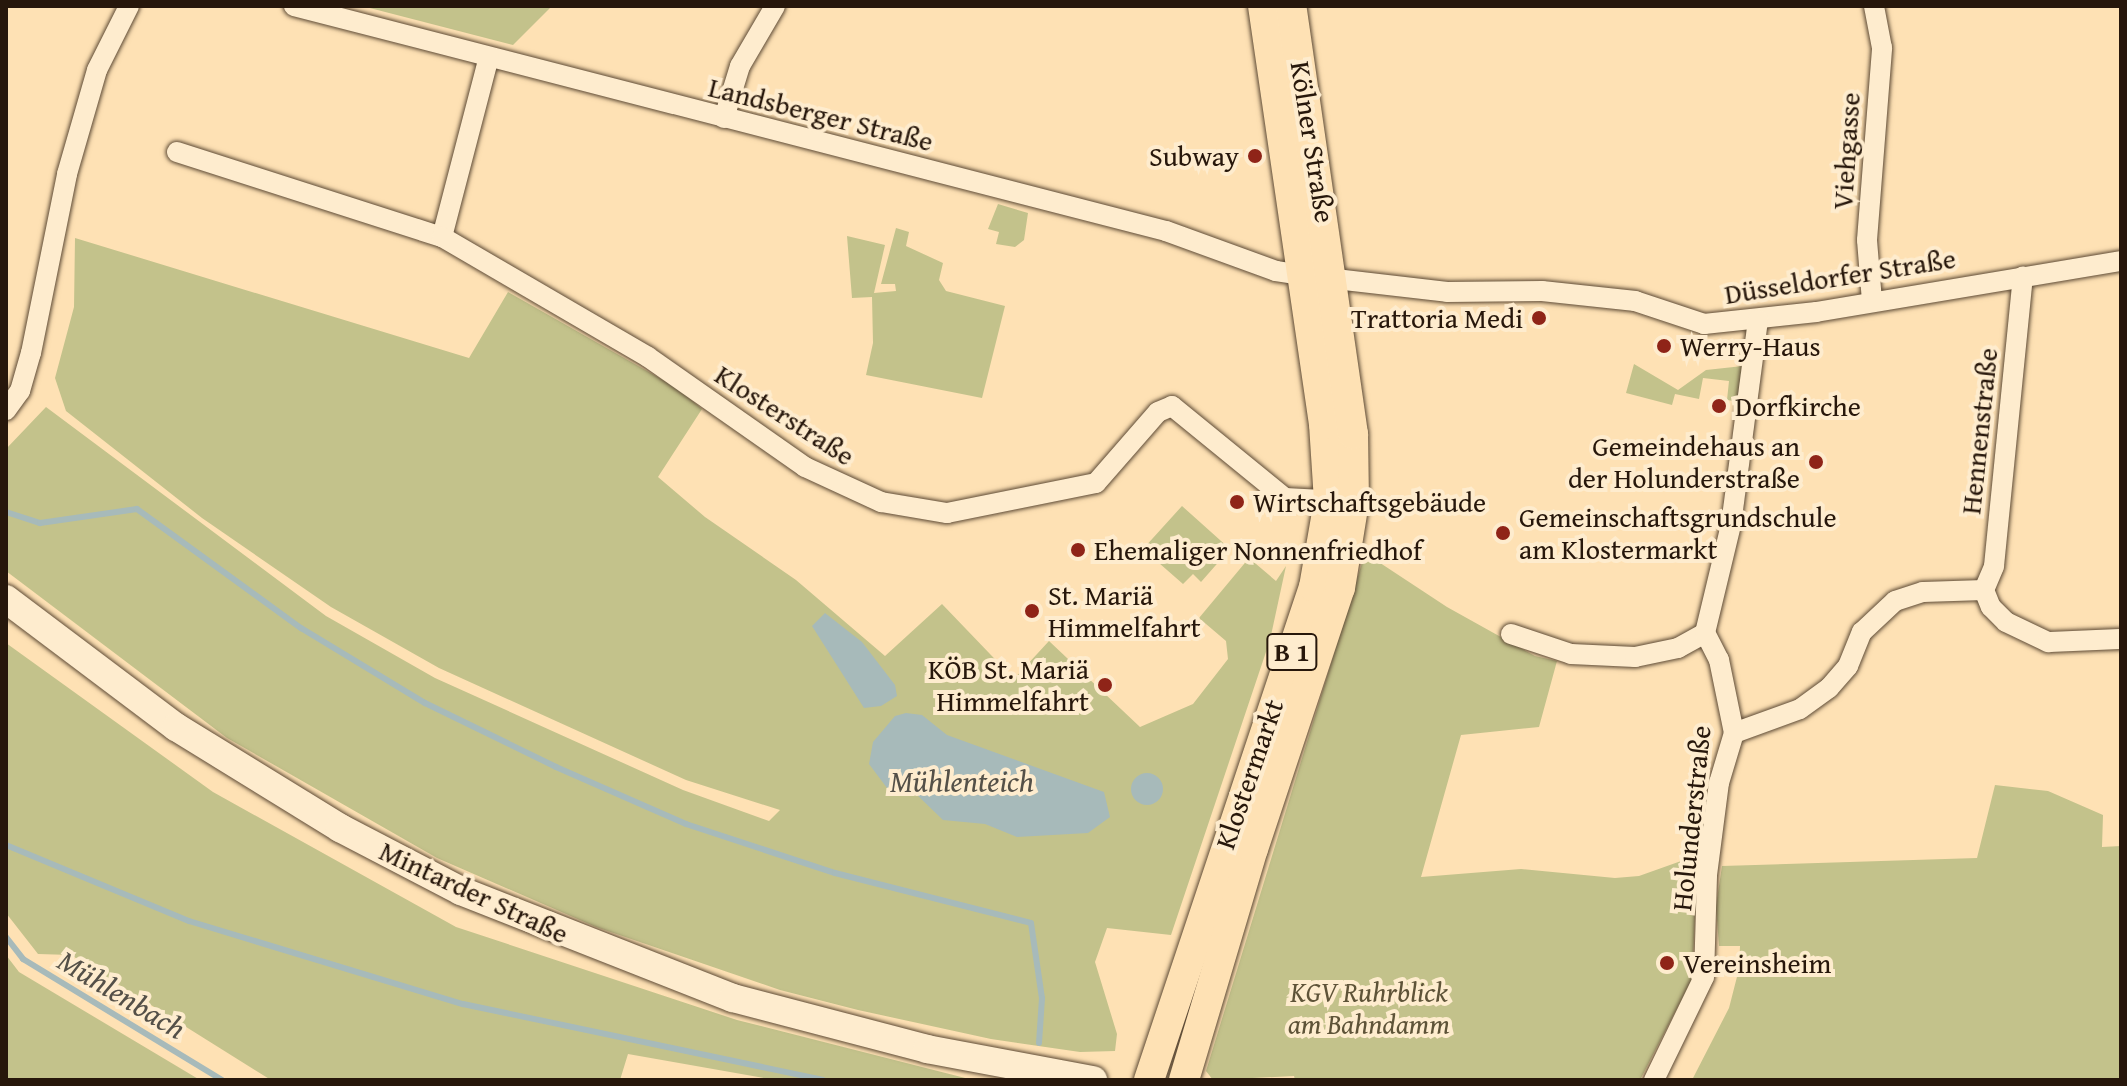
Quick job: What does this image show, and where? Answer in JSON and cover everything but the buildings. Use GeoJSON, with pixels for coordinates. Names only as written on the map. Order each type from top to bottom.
{"type":"FeatureCollection","features":[{"type":"Feature","properties":{"kind":"main road","name":"Kölner Straße"},"geometry":{"type":"LineString","coordinates":[[1263,6],[1301,275]]}},
{"type":"Feature","properties":{"kind":"main road","name":"Kölner Straße"},"geometry":{"type":"LineString","coordinates":[[1291,6],[1332,279]]}},
{"type":"Feature","properties":{"kind":"main road","name":"Klostermarkt"},"geometry":{"type":"LineString","coordinates":[[1149,1080],[1342,501],[1324,424],[1301,275]]}},
{"type":"Feature","properties":{"kind":"main road","name":"Klostermarkt"},"geometry":{"type":"LineString","coordinates":[[1184,1080],[1253,849],[1340,588],[1342,501],[1353,434],[1332,279]]}},
{"type":"Feature","properties":{"kind":"main road","name":"Mintarder Straße"},"geometry":{"type":"LineString","coordinates":[[6,599],[176,727],[340,828],[461,891],[733,998],[1000,1064],[1093,1080]]}},
{"type":"Feature","properties":{"kind":"main road","name":"Mintarder Straße"},"geometry":{"type":"LineString","coordinates":[[1000,1064],[1036,1080]]}},
{"type":"Feature","properties":{"kind":"street"},"geometry":{"type":"LineString","coordinates":[[6,410],[20,391],[31,353],[67,174],[97,70],[129,6]]}},
{"type":"Feature","properties":{"kind":"street","name":"Landsberger Straße"},"geometry":{"type":"LineString","coordinates":[[294,6],[1166,231],[1276,271],[1332,279]]}},
{"type":"Feature","properties":{"kind":"street"},"geometry":{"type":"LineString","coordinates":[[724,118],[740,66],[775,6]]}},
{"type":"Feature","properties":{"kind":"street","name":"Viehgasse"},"geometry":{"type":"LineString","coordinates":[[1872,301],[1867,240],[1882,48],[1874,6]]}},
{"type":"Feature","properties":{"kind":"street"},"geometry":{"type":"LineString","coordinates":[[442,237],[489,57]]}},
{"type":"Feature","properties":{"kind":"street","name":"Klosterstraße"},"geometry":{"type":"LineString","coordinates":[[177,152],[442,237],[648,357],[805,467],[881,502],[947,513],[1096,483],[1158,412],[1172,406],[1285,498],[1342,501]]}},
{"type":"Feature","properties":{"kind":"street","name":"Düsseldorfer Straße"},"geometry":{"type":"LineString","coordinates":[[1332,279],[1447,292],[1542,291],[1621,300],[1663,310],[1686,322],[1758,320],[2121,261]]}},
{"type":"Feature","properties":{"kind":"street","name":"Hennenstraße"},"geometry":{"type":"LineString","coordinates":[[1984,590],[1994,566],[2023,276]]}},
{"type":"Feature","properties":{"kind":"street"},"geometry":{"type":"LineString","coordinates":[[1511,634],[1571,654],[1635,657],[1678,648],[1705,633],[1731,525],[1758,320]]}},
{"type":"Feature","properties":{"kind":"street"},"geometry":{"type":"LineString","coordinates":[[1734,733],[1800,709],[1829,688],[1848,666],[1862,632],[1895,601],[1923,592],[1984,590],[1991,607],[2006,622],[2048,642],[2121,639]]}},
{"type":"Feature","properties":{"kind":"street","name":"Holunderstraße"},"geometry":{"type":"LineString","coordinates":[[1654,1080],[1704,977],[1707,875],[1719,783],[1734,733],[1719,660],[1705,633]]}},
{"type":"Feature","properties":{"kind":"green space"},"geometry":{"type":"Polygon","coordinates":[[[362,6],[552,6],[513,45],[362,6]]]}},
{"type":"Feature","properties":{"kind":"green space"},"geometry":{"type":"Polygon","coordinates":[[[998,204],[1028,213],[1024,240],[1015,247],[996,244],[999,232],[988,229],[998,204]]]}},
{"type":"Feature","properties":{"kind":"green space"},"geometry":{"type":"Polygon","coordinates":[[[896,228],[909,232],[906,246],[943,263],[939,280],[946,291],[1005,306],[982,398],[866,375],[873,343],[872,297],[852,298],[847,236],[885,245],[874,293],[896,291],[895,284],[881,284],[896,228]]]}},
{"type":"Feature","properties":{"kind":"green space"},"geometry":{"type":"Polygon","coordinates":[[[75,238],[469,358],[508,292],[677,388],[702,409],[658,477],[705,517],[796,580],[885,656],[942,604],[1014,679],[1049,641],[1140,727],[1193,704],[1228,659],[1226,641],[1199,618],[1249,558],[1276,581],[1286,566],[1270,640],[1171,935],[1107,928],[1095,962],[1117,1034],[1115,1051],[1080,1052],[991,1039],[858,1010],[780,990],[596,927],[437,858],[227,738],[6,571],[6,449],[46,407],[326,616],[435,678],[683,790],[769,821],[780,810],[686,780],[439,668],[331,607],[202,518],[66,411],[55,378],[74,307],[75,238]]]}},
{"type":"Feature","properties":{"kind":"green space"},"geometry":{"type":"Polygon","coordinates":[[[1634,364],[1678,390],[1706,370],[1743,366],[1740,402],[1727,400],[1729,381],[1703,378],[1699,399],[1675,394],[1672,405],[1626,393],[1634,364]]]}},
{"type":"Feature","properties":{"kind":"green space"},"geometry":{"type":"Polygon","coordinates":[[[1182,506],[1230,549],[1201,582],[1193,574],[1183,584],[1143,549],[1182,506]]]}},
{"type":"Feature","properties":{"kind":"green space","name":"KGV Ruhrblick am Bahndamm"},"geometry":{"type":"Polygon","coordinates":[[[1365,553],[1447,607],[1535,656],[1557,661],[1539,727],[1461,735],[1421,877],[1521,869],[1615,878],[1639,876],[1698,855],[1692,979],[1640,1080],[1295,1080],[1294,1076],[1213,1080],[1206,1071],[1365,553]]]}},
{"type":"Feature","properties":{"kind":"green space"},"geometry":{"type":"Polygon","coordinates":[[[6,643],[213,792],[456,927],[737,1020],[973,1080],[775,1080],[628,1054],[620,1080],[271,1080],[71,955],[38,954],[6,913],[6,643]]]}},
{"type":"Feature","properties":{"kind":"green space"},"geometry":{"type":"Polygon","coordinates":[[[1995,785],[2048,791],[2103,815],[2102,847],[2121,846],[2121,1080],[1692,1080],[1729,1008],[1739,969],[1740,946],[1719,946],[1716,906],[1722,866],[1977,858],[1995,785]]]}},
{"type":"Feature","properties":{"kind":"green space"},"geometry":{"type":"Polygon","coordinates":[[[6,955],[19,972],[200,1080],[6,1080],[6,955]]]}},
{"type":"Feature","properties":{"kind":"water"},"geometry":{"type":"Polygon","coordinates":[[[825,613],[862,642],[895,685],[897,696],[881,706],[864,708],[812,626],[825,613]]]}},
{"type":"Feature","properties":{"kind":"water","name":"Mühlenteich"},"geometry":{"type":"Polygon","coordinates":[[[906,713],[922,715],[947,735],[1104,792],[1110,817],[1088,833],[1017,837],[985,824],[943,820],[916,794],[890,792],[869,764],[873,742],[895,716],[906,713]]]}},
{"type":"Feature","properties":{"kind":"water"},"geometry":{"type":"Polygon","coordinates":[[[1147,773],[1158,778],[1163,789],[1158,800],[1147,805],[1136,800],[1131,789],[1136,778],[1147,773]]]}},
{"type":"Feature","properties":{"kind":"waterway"},"geometry":{"type":"LineString","coordinates":[[6,512],[40,523],[137,509],[301,628],[425,703],[556,767],[686,824],[835,873],[1031,923],[1042,998],[1039,1043]]}},
{"type":"Feature","properties":{"kind":"waterway"},"geometry":{"type":"LineString","coordinates":[[6,845],[189,921],[463,1004],[823,1080]]}},
{"type":"Feature","properties":{"kind":"waterway","name":"Mühlenbach"},"geometry":{"type":"LineString","coordinates":[[6,937],[23,959],[222,1080]]}},
{"type":"Feature","properties":{"kind":"place","name":"Subway"},"geometry":{"type":"Point","coordinates":[1255,156]}},
{"type":"Feature","properties":{"kind":"place","name":"Trattoria Medi"},"geometry":{"type":"Point","coordinates":[1539,318]}},
{"type":"Feature","properties":{"kind":"place","name":"Werry-Haus"},"geometry":{"type":"Point","coordinates":[1664,346]}},
{"type":"Feature","properties":{"kind":"place","name":"Dorfkirche"},"geometry":{"type":"Point","coordinates":[1719,406]}},
{"type":"Feature","properties":{"kind":"place","name":"Gemeindehaus an der Holunderstraße"},"geometry":{"type":"Point","coordinates":[1816,462]}},
{"type":"Feature","properties":{"kind":"place","name":"Wirtschaftsgebäude"},"geometry":{"type":"Point","coordinates":[1237,502]}},
{"type":"Feature","properties":{"kind":"place","name":"Gemeinschaftsgrundschule am Klostermarkt"},"geometry":{"type":"Point","coordinates":[1503,533]}},
{"type":"Feature","properties":{"kind":"place","name":"Ehemaliger Nonnenfriedhof"},"geometry":{"type":"Point","coordinates":[1078,550]}},
{"type":"Feature","properties":{"kind":"place","name":"St. Mariä Himmelfahrt"},"geometry":{"type":"Point","coordinates":[1032,611]}},
{"type":"Feature","properties":{"kind":"place","name":"KÖB St. Mariä Himmelfahrt"},"geometry":{"type":"Point","coordinates":[1105,685]}},
{"type":"Feature","properties":{"kind":"place","name":"Vereinsheim"},"geometry":{"type":"Point","coordinates":[1667,963]}}]}
